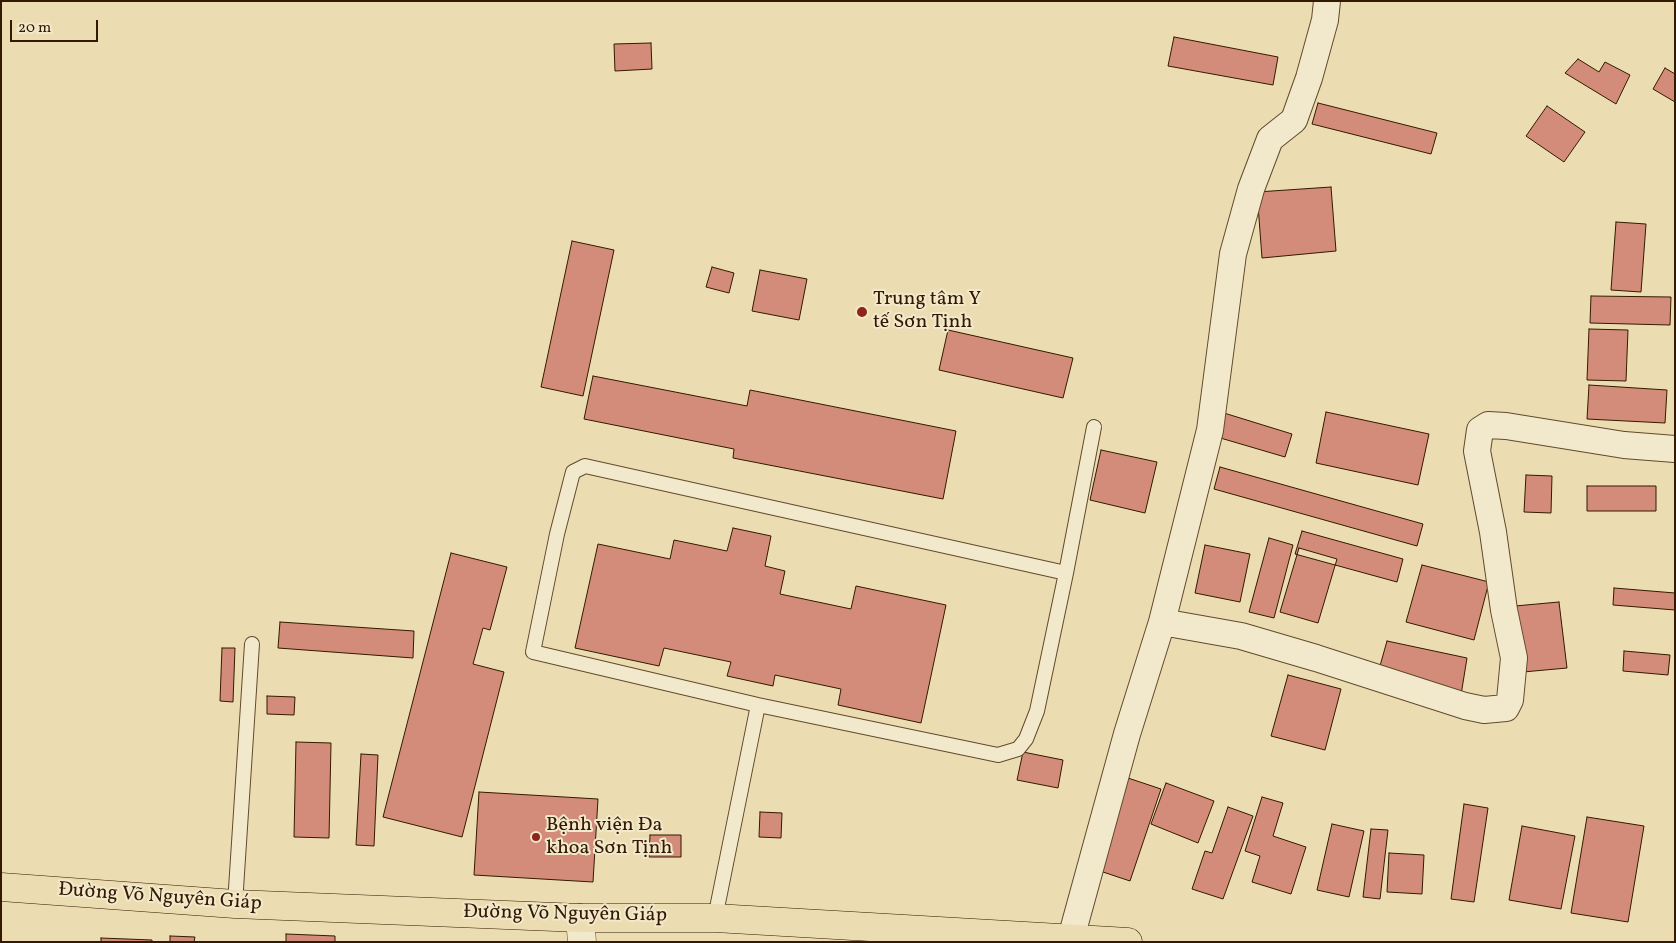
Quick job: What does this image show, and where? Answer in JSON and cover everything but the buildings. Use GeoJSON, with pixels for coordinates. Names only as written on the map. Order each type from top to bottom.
{"type":"FeatureCollection","features":[{"type":"Feature","properties":{"kind":"main road","name":"Đường Võ Nguyên Giáp"},"geometry":{"type":"LineString","coordinates":[[1,888],[581,930],[715,918],[1128,942]]}},
{"type":"Feature","properties":{"kind":"street"},"geometry":{"type":"LineString","coordinates":[[1072,938],[1127,734],[1162,622],[1210,430],[1233,254],[1251,190],[1270,139],[1294,120],[1309,78],[1327,1]]}},
{"type":"Feature","properties":{"kind":"street"},"geometry":{"type":"LineString","coordinates":[[1162,622],[1241,636],[1465,706],[1484,710],[1506,708],[1510,700],[1514,658],[1477,451],[1480,430],[1488,425],[1506,426],[1624,445],[1675,449]]}},
{"type":"Feature","properties":{"kind":"lane"},"geometry":{"type":"LineString","coordinates":[[1066,573],[585,466],[573,472],[557,534],[533,652],[758,705],[998,754],[1018,749],[1026,739],[1037,711],[1066,573],[1094,427]]}},
{"type":"Feature","properties":{"kind":"lane"},"geometry":{"type":"LineString","coordinates":[[235,904],[252,644]]}},
{"type":"Feature","properties":{"kind":"lane"},"geometry":{"type":"LineString","coordinates":[[715,918],[758,705]]}},
{"type":"Feature","properties":{"kind":"place","name":"Trung tâm Y tế Sơn Tịnh"},"geometry":{"type":"Point","coordinates":[862,312]}},
{"type":"Feature","properties":{"kind":"place","name":"Bệnh viện Đa khoa Sơn Tịnh"},"geometry":{"type":"Point","coordinates":[536,837]}}]}
